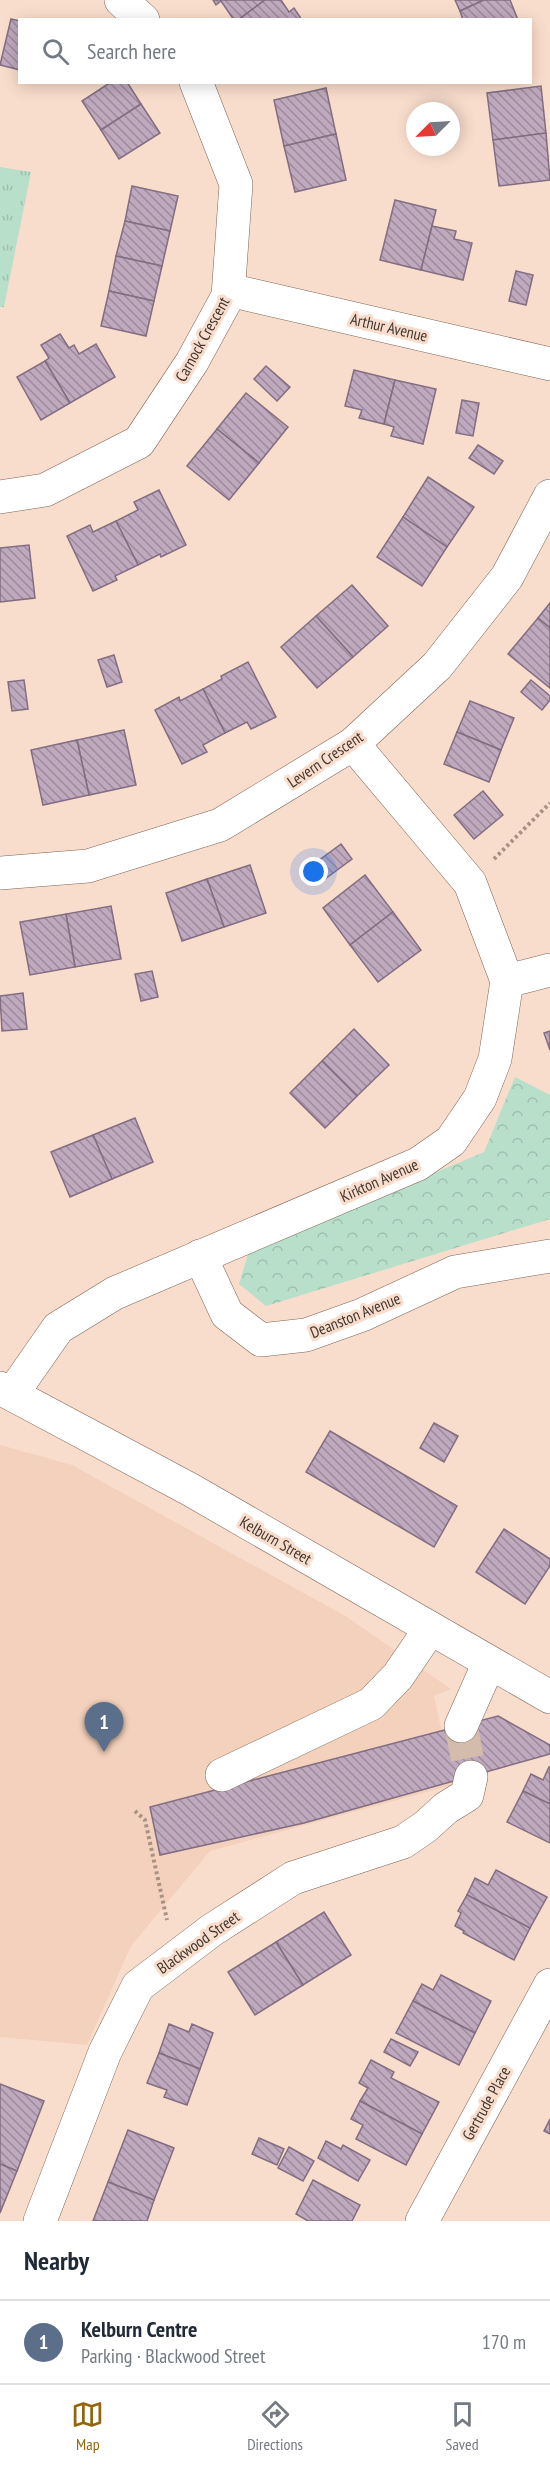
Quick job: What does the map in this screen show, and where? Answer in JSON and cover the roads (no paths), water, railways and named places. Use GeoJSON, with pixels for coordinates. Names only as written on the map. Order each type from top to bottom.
{"type":"FeatureCollection","features":[{"type":"Feature","properties":{"kind":"street"},"geometry":{"type":"LineString","coordinates":[[121,0],[141,18]]}},
{"type":"Feature","properties":{"kind":"street","name":"Carnock Crescent"},"geometry":{"type":"LineString","coordinates":[[0,497],[45,489],[139,442],[192,362],[228,296],[236,184],[197,84]]}},
{"type":"Feature","properties":{"kind":"street","name":"Arthur Avenue"},"geometry":{"type":"LineString","coordinates":[[229,290],[550,364]]}},
{"type":"Feature","properties":{"kind":"street","name":"Levern Crescent"},"geometry":{"type":"LineString","coordinates":[[0,873],[88,866],[220,825],[353,744],[444,657],[507,577],[550,496]]}},
{"type":"Feature","properties":{"kind":"street","name":"Kirkton Avenue"},"geometry":{"type":"LineString","coordinates":[[6,1391],[58,1328],[115,1293],[418,1164],[451,1142],[480,1098],[495,1059],[507,981],[470,883],[353,744]]}},
{"type":"Feature","properties":{"kind":"street"},"geometry":{"type":"LineString","coordinates":[[507,981],[550,970]]}},
{"type":"Feature","properties":{"kind":"street","name":"Deanston Avenue"},"geometry":{"type":"LineString","coordinates":[[200,1256],[227,1314],[261,1340],[306,1335],[362,1315],[455,1272],[550,1256]]}},
{"type":"Feature","properties":{"kind":"street","name":"Kelburn Street"},"geometry":{"type":"LineString","coordinates":[[6,1391],[191,1490],[550,1697]]}},
{"type":"Feature","properties":{"kind":"street"},"geometry":{"type":"LineString","coordinates":[[222,1775],[371,1704],[398,1676],[430,1629]]}},
{"type":"Feature","properties":{"kind":"street"},"geometry":{"type":"LineString","coordinates":[[461,1726],[489,1663]]}},
{"type":"Feature","properties":{"kind":"street","name":"Blackwood Street"},"geometry":{"type":"LineString","coordinates":[[40,2221],[105,2052],[138,1986],[175,1956],[293,1878],[403,1842],[446,1808],[467,1795],[471,1777]]}},
{"type":"Feature","properties":{"kind":"street","name":"Gertrude Place"},"geometry":{"type":"LineString","coordinates":[[422,2221],[550,1985]]}},
{"type":"Feature","properties":{"kind":"tunnel"},"geometry":{"type":"LineString","coordinates":[[461,1726],[471,1777]]}},
{"type":"Feature","properties":{"kind":"place","name":"Kelburn Centre"},"geometry":{"type":"Point","coordinates":[104,1752]}}]}
